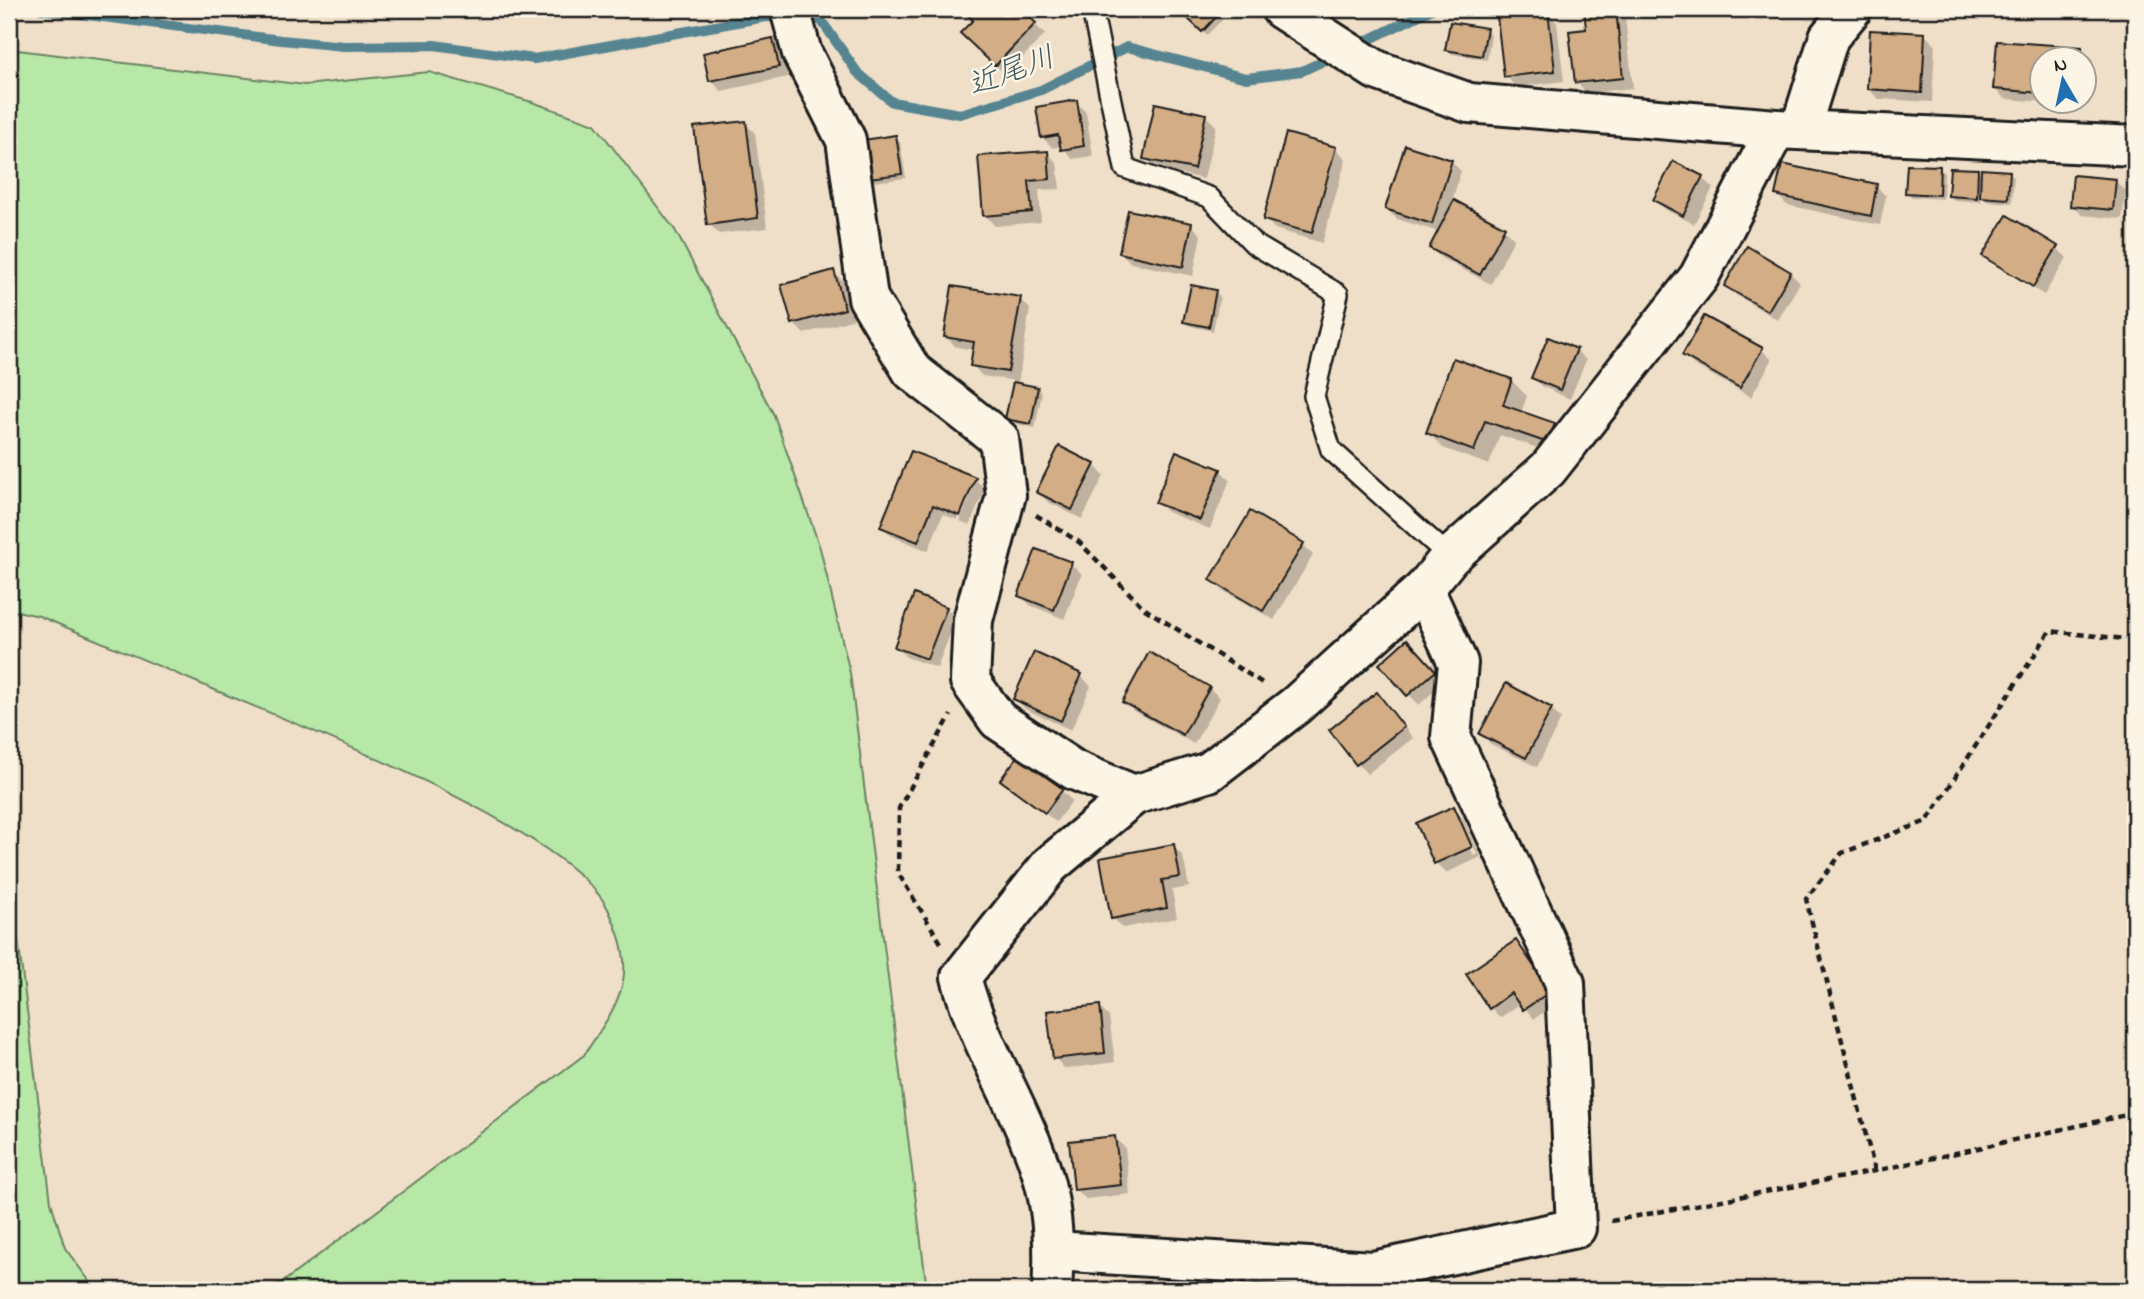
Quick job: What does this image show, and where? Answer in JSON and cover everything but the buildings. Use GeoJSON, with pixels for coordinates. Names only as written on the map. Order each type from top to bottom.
{"type":"FeatureCollection","features":[{"type":"Feature","properties":{"kind":"street"},"geometry":{"type":"LineString","coordinates":[[790,9],[803,53],[846,140],[869,298],[912,371],[999,439],[1006,495],[973,620],[970,681],[998,720],[1074,770],[1134,795]]}},
{"type":"Feature","properties":{"kind":"street"},"geometry":{"type":"LineString","coordinates":[[1281,9],[1376,70],[1469,103],[1788,130],[2135,146]]}},
{"type":"Feature","properties":{"kind":"street"},"geometry":{"type":"LineString","coordinates":[[1052,1290],[1055,1251],[1040,1165],[970,1012],[961,977],[1050,865],[1134,795],[1209,772],[1296,705],[1424,589],[1450,556],[1548,469],[1699,278],[1788,130],[1829,37],[1852,9]]}},
{"type":"Feature","properties":{"kind":"street"},"geometry":{"type":"LineString","coordinates":[[1055,1251],[1373,1271],[1576,1228],[1565,983],[1451,737],[1458,663],[1424,589]]}},
{"type":"Feature","properties":{"kind":"lane"},"geometry":{"type":"LineString","coordinates":[[1092,9],[1125,168],[1209,197],[1254,244],[1338,294],[1314,396],[1331,450],[1450,556]]}},
{"type":"Feature","properties":{"kind":"path"},"geometry":{"type":"LineString","coordinates":[[1006,495],[1079,542],[1145,609],[1296,705]]}},
{"type":"Feature","properties":{"kind":"path"},"geometry":{"type":"LineString","coordinates":[[1875,1171],[1806,899],[1842,853],[1927,821],[2050,631],[2135,640]]}},
{"type":"Feature","properties":{"kind":"path"},"geometry":{"type":"LineString","coordinates":[[961,977],[898,873],[899,808],[970,681]]}},
{"type":"Feature","properties":{"kind":"path"},"geometry":{"type":"LineString","coordinates":[[1576,1228],[1875,1171],[2135,1113]]}},
{"type":"Feature","properties":{"kind":"green space"},"geometry":{"type":"Polygon","coordinates":[[[9,49],[305,85],[429,72],[532,102],[595,124],[675,230],[774,415],[820,548],[850,673],[927,1290],[264,1290],[283,1282],[584,1055],[616,1002],[622,986],[623,952],[608,909],[584,879],[544,848],[493,817],[376,758],[39,616],[17,611],[9,616],[9,49]]]}},
{"type":"Feature","properties":{"kind":"green space"},"geometry":{"type":"Polygon","coordinates":[[[9,867],[51,1202],[65,1248],[96,1290],[9,1290],[9,867]]]}},
{"type":"Feature","properties":{"kind":"waterway","name":"近尾川"},"geometry":{"type":"LineString","coordinates":[[41,9],[281,40],[344,46],[434,45],[534,59],[765,17],[821,20],[857,72],[892,102],[960,114],[1041,90],[1127,47],[1246,78],[1302,71],[1338,54]]}},
{"type":"Feature","properties":{"kind":"waterway","name":"近尾川"},"geometry":{"type":"LineString","coordinates":[[1356,46],[1432,9]]}}]}
